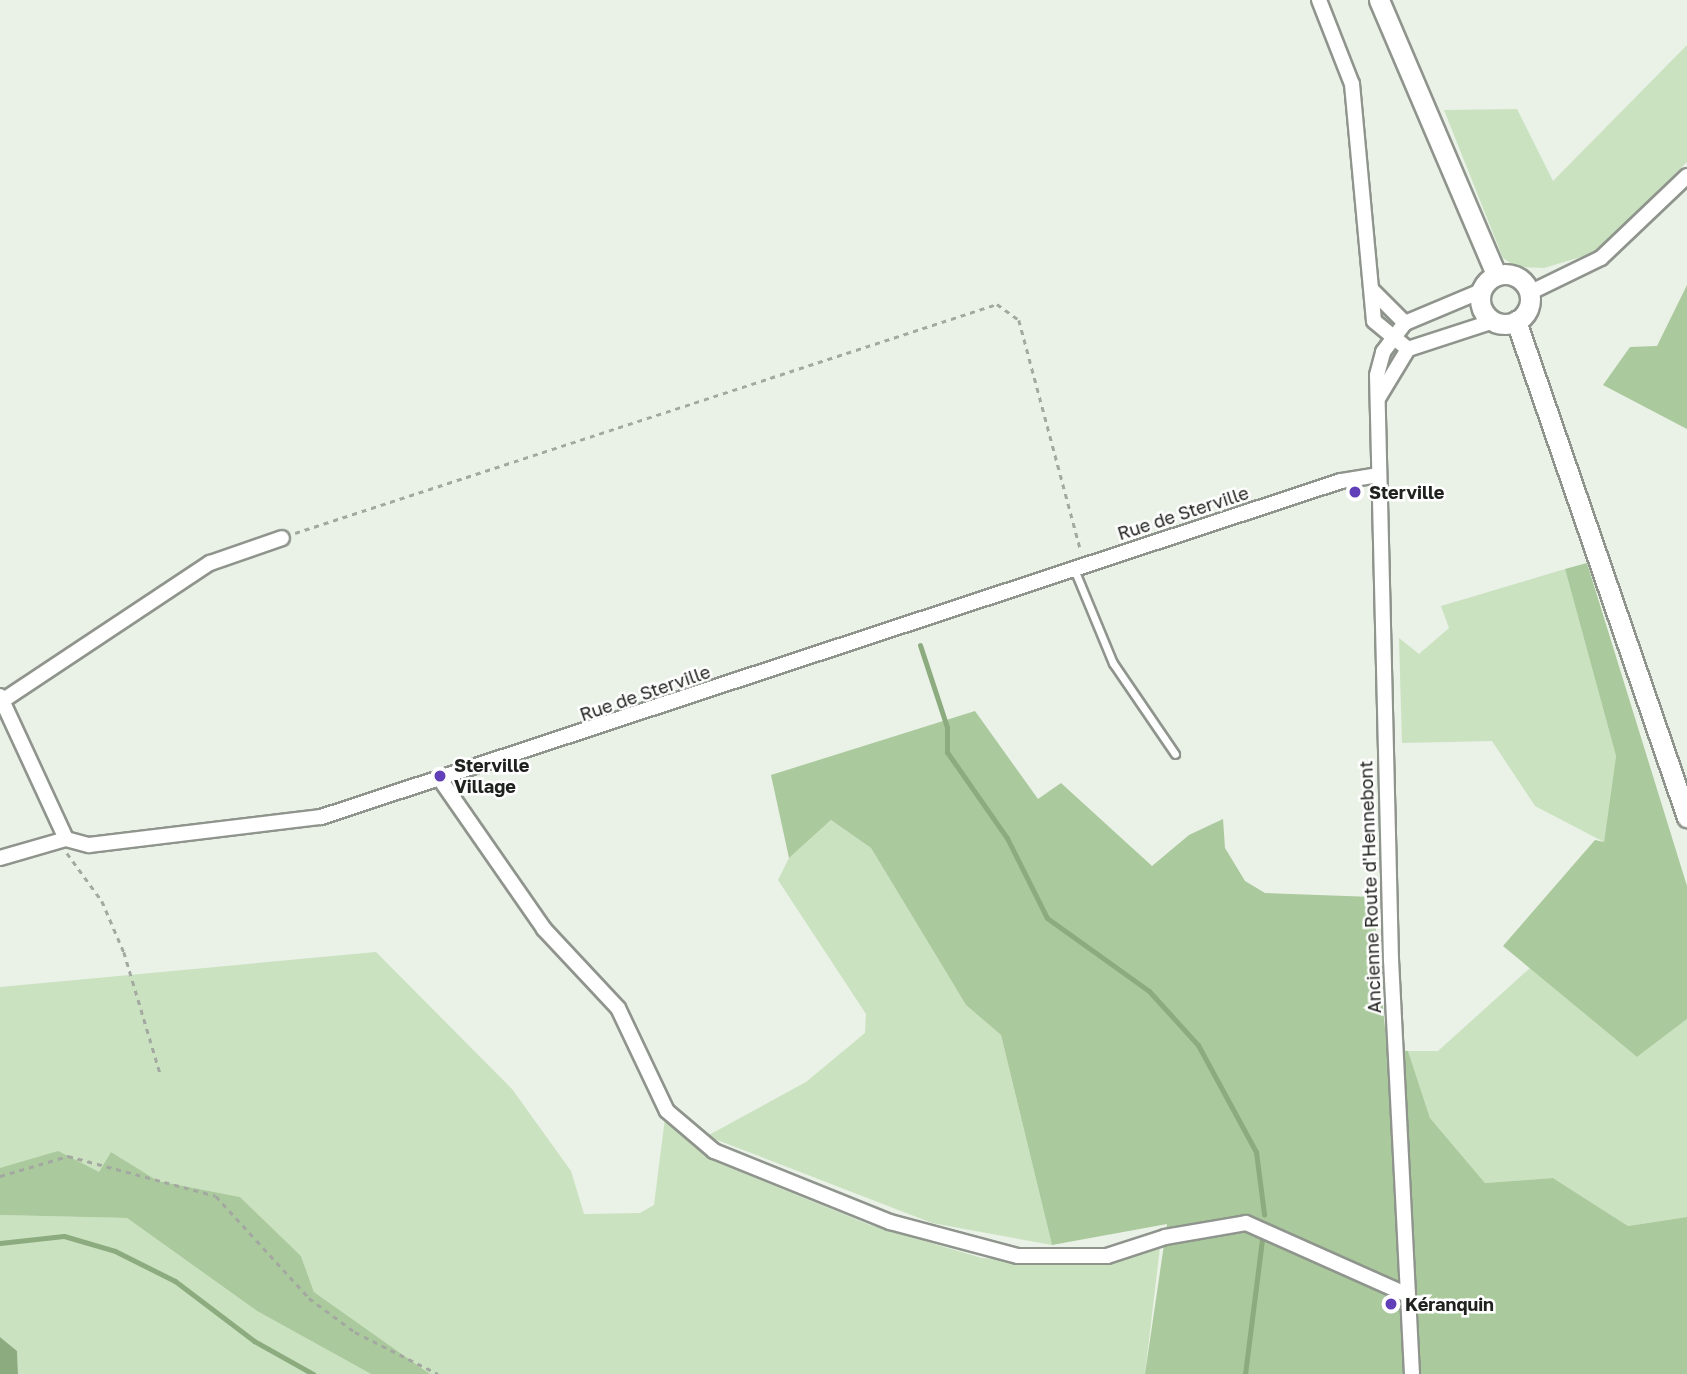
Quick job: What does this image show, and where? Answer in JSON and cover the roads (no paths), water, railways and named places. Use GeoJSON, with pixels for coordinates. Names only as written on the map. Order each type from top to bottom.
{"type":"FeatureCollection","features":[{"type":"Feature","properties":{"kind":"main road"},"geometry":{"type":"LineString","coordinates":[[1379,0],[1496,274]]}},
{"type":"Feature","properties":{"kind":"main road"},"geometry":{"type":"LineString","coordinates":[[1496,274],[1514,275],[1529,293],[1527,310],[1516,321],[1494,321],[1482,307],[1481,291],[1496,274]]}},
{"type":"Feature","properties":{"kind":"main road"},"geometry":{"type":"LineString","coordinates":[[1516,321],[1687,817]]}},
{"type":"Feature","properties":{"kind":"street"},"geometry":{"type":"LineString","coordinates":[[1319,0],[1352,84],[1374,321],[1391,339],[1408,349]]}},
{"type":"Feature","properties":{"kind":"street"},"geometry":{"type":"LineString","coordinates":[[1529,293],[1601,258],[1687,176]]}},
{"type":"Feature","properties":{"kind":"street"},"geometry":{"type":"LineString","coordinates":[[1371,289],[1405,323],[1481,291]]}},
{"type":"Feature","properties":{"kind":"street"},"geometry":{"type":"LineString","coordinates":[[1379,397],[1408,349],[1494,321]]}},
{"type":"Feature","properties":{"kind":"street","name":"Ancienne Route d'Hennebont"},"geometry":{"type":"LineString","coordinates":[[1405,323],[1391,339],[1377,375],[1377,475],[1412,1374]]}},
{"type":"Feature","properties":{"kind":"street","name":"Rue de Sterville"},"geometry":{"type":"LineString","coordinates":[[66,839],[89,845],[321,817],[442,782],[1341,481],[1377,475]]}},
{"type":"Feature","properties":{"kind":"street"},"geometry":{"type":"LineString","coordinates":[[0,858],[66,839],[2,697],[210,563],[282,538]]}},
{"type":"Feature","properties":{"kind":"street"},"geometry":{"type":"LineString","coordinates":[[442,782],[544,929],[618,1008],[667,1111],[714,1150],[890,1223],[1018,1256],[1107,1256],[1164,1237],[1246,1223],[1408,1295]]}},
{"type":"Feature","properties":{"kind":"lane"},"geometry":{"type":"LineString","coordinates":[[1080,567],[1113,663],[1174,754]]}},
{"type":"Feature","properties":{"kind":"waterway"},"geometry":{"type":"LineString","coordinates":[[920,645],[947,727],[947,752],[1007,838],[1047,918],[1149,991],[1198,1045],[1256,1152],[1264,1214]]}},
{"type":"Feature","properties":{"kind":"waterway"},"geometry":{"type":"LineString","coordinates":[[1245,1374],[1263,1232]]}},
{"type":"Feature","properties":{"kind":"waterway"},"geometry":{"type":"LineString","coordinates":[[0,1243],[64,1236],[115,1251],[175,1281],[254,1341],[313,1374]]}},
{"type":"Feature","properties":{"kind":"place","name":"Sterville"},"geometry":{"type":"Point","coordinates":[1355,492]}},
{"type":"Feature","properties":{"kind":"place","name":"Sterville Village"},"geometry":{"type":"Point","coordinates":[440,776]}},
{"type":"Feature","properties":{"kind":"place","name":"Kéranquin"},"geometry":{"type":"Point","coordinates":[1391,1304]}}]}
